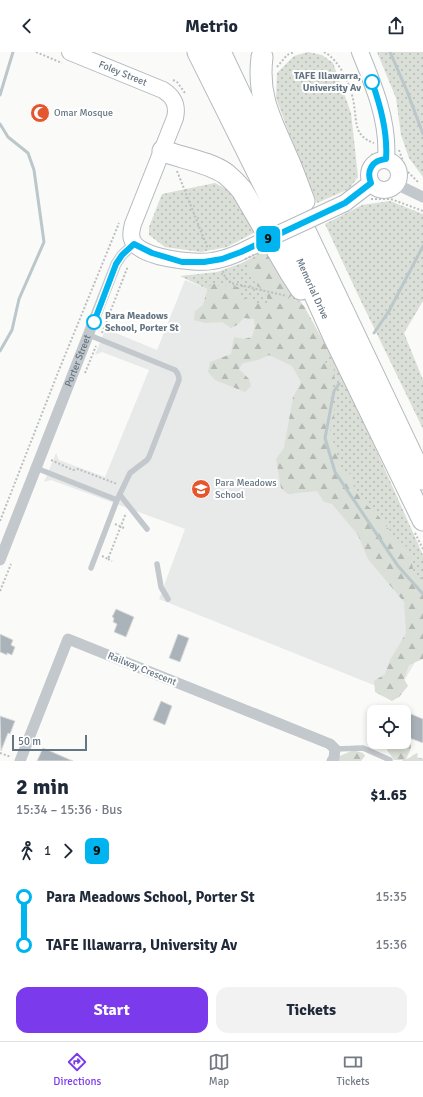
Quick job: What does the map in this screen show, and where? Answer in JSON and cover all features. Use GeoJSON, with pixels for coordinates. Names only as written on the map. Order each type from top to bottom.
{"type":"FeatureCollection","features":[{"type":"Feature","properties":{"kind":"highway","name":"Memorial Drive"},"geometry":{"type":"LineString","coordinates":[[205,54],[343,333],[423,479]]}},
{"type":"Feature","properties":{"kind":"highway"},"geometry":{"type":"LineString","coordinates":[[265,56],[261,83],[264,102],[274,130],[286,155],[343,333]]}},
{"type":"Feature","properties":{"kind":"highway"},"geometry":{"type":"LineString","coordinates":[[162,151],[214,168],[233,180],[242,190],[290,272],[343,333]]}},
{"type":"Feature","properties":{"kind":"highway","name":"Memorial Drive"},"geometry":{"type":"LineString","coordinates":[[343,333],[418,524]]}},
{"type":"Feature","properties":{"kind":"main road"},"geometry":{"type":"LineString","coordinates":[[348,52],[376,94]]}},
{"type":"Feature","properties":{"kind":"main road"},"geometry":{"type":"LineString","coordinates":[[162,151],[133,224],[131,235],[134,244],[152,253],[177,260],[194,262],[213,261],[236,254],[345,203],[366,179],[370,169],[383,150],[383,117],[360,52]]}},
{"type":"Feature","properties":{"kind":"main road","name":"Foley Street"},"geometry":{"type":"LineString","coordinates":[[67,58],[163,90],[174,99],[176,103],[176,113],[162,151]]}},
{"type":"Feature","properties":{"kind":"main road"},"geometry":{"type":"LineString","coordinates":[[366,179],[374,187],[383,190],[392,188],[396,184],[399,176],[397,167],[383,150]]}},
{"type":"Feature","properties":{"kind":"street"},"geometry":{"type":"LineString","coordinates":[[396,184],[423,197]]}},
{"type":"Feature","properties":{"kind":"street","name":"Porter Street"},"geometry":{"type":"LineString","coordinates":[[0,560],[116,264],[122,255],[134,244]]}},
{"type":"Feature","properties":{"kind":"street","name":"Railway Crescent"},"geometry":{"type":"LineString","coordinates":[[20,761],[68,639],[330,744],[335,749]]}},
{"type":"Feature","properties":{"kind":"street"},"geometry":{"type":"LineString","coordinates":[[332,761],[334,758],[335,749]]}},
{"type":"Feature","properties":{"kind":"lane"},"geometry":{"type":"LineString","coordinates":[[89,335],[175,370],[179,377],[149,456],[147,460],[130,473],[118,498],[91,568]]}},
{"type":"Feature","properties":{"kind":"lane"},"geometry":{"type":"LineString","coordinates":[[36,468],[118,498],[128,506],[147,529]]}},
{"type":"Feature","properties":{"kind":"lane"},"geometry":{"type":"LineString","coordinates":[[157,564],[161,587],[168,599]]}},
{"type":"Feature","properties":{"kind":"lane"},"geometry":{"type":"LineString","coordinates":[[335,749],[363,748],[390,760]]}},
{"type":"Feature","properties":{"kind":"path"},"geometry":{"type":"LineString","coordinates":[[36,52],[67,58]]}},
{"type":"Feature","properties":{"kind":"path"},"geometry":{"type":"LineString","coordinates":[[265,56],[287,55],[294,52]]}},
{"type":"Feature","properties":{"kind":"path"},"geometry":{"type":"LineString","coordinates":[[324,52],[335,60],[348,83],[354,105],[355,123],[357,129],[361,135],[383,150]]}},
{"type":"Feature","properties":{"kind":"path"},"geometry":{"type":"LineString","coordinates":[[366,179],[367,163],[373,153],[383,150],[399,149],[406,170],[423,187]]}},
{"type":"Feature","properties":{"kind":"path"},"geometry":{"type":"LineString","coordinates":[[176,169],[213,261],[222,268],[225,277],[231,283],[292,297]]}},
{"type":"Feature","properties":{"kind":"path"},"geometry":{"type":"LineString","coordinates":[[366,202],[372,199],[391,199],[423,211]]}},
{"type":"Feature","properties":{"kind":"path"},"geometry":{"type":"LineString","coordinates":[[0,521],[59,370],[122,217]]}},
{"type":"Feature","properties":{"kind":"path"},"geometry":{"type":"LineString","coordinates":[[124,277],[131,262]]}},
{"type":"Feature","properties":{"kind":"path"},"geometry":{"type":"LineString","coordinates":[[51,460],[73,470],[78,469],[124,487]]}},
{"type":"Feature","properties":{"kind":"path"},"geometry":{"type":"LineString","coordinates":[[108,558],[128,506]]}},
{"type":"Feature","properties":{"kind":"path"},"geometry":{"type":"LineString","coordinates":[[418,524],[423,549]]}},
{"type":"Feature","properties":{"kind":"path"},"geometry":{"type":"LineString","coordinates":[[96,555],[108,558],[112,561]]}},
{"type":"Feature","properties":{"kind":"shaded area","name":"Para Meadows School"},"geometry":{"type":"Polygon","coordinates":[[[185,280],[250,307],[308,346],[423,615],[423,649],[396,694],[159,599],[185,529],[51,480],[44,482],[56,453],[59,460],[105,477],[149,370],[102,352],[95,355],[107,325],[111,331],[157,350],[185,280]]]}},
{"type":"Feature","properties":{"kind":"green space"},"geometry":{"type":"Polygon","coordinates":[[[308,52],[322,55],[333,63],[351,113],[358,177],[349,189],[317,203],[276,98],[277,73],[294,56],[308,52]]]}},
{"type":"Feature","properties":{"kind":"green space"},"geometry":{"type":"Polygon","coordinates":[[[377,52],[423,52],[423,177],[409,158],[401,135],[396,98],[377,52]]]}},
{"type":"Feature","properties":{"kind":"green space"},"geometry":{"type":"Polygon","coordinates":[[[215,183],[243,198],[263,228],[227,247],[201,252],[165,247],[149,235],[149,227],[162,194],[215,183]]]}},
{"type":"Feature","properties":{"kind":"green space"},"geometry":{"type":"Polygon","coordinates":[[[390,201],[423,214],[423,301],[404,333],[423,380],[423,429],[325,224],[362,205],[390,201]]]}},
{"type":"Feature","properties":{"kind":"green space"},"geometry":{"type":"Polygon","coordinates":[[[271,247],[336,366],[373,443],[423,555],[423,613],[318,466],[326,397],[277,323],[180,276],[217,272],[242,263],[271,247]]]}},
{"type":"Feature","properties":{"kind":"green space"},"geometry":{"type":"Polygon","coordinates":[[[267,253],[278,259],[296,291],[288,299],[296,300],[304,306],[331,355],[324,358],[326,364],[332,366],[335,372],[330,396],[335,412],[330,432],[342,469],[352,475],[353,485],[364,503],[376,513],[395,537],[409,549],[414,574],[423,580],[423,659],[409,665],[404,679],[408,686],[399,697],[392,701],[375,692],[374,681],[385,674],[390,660],[406,633],[404,602],[368,559],[358,535],[332,504],[324,502],[317,491],[288,494],[281,488],[276,459],[284,448],[293,397],[301,382],[292,366],[269,355],[258,360],[243,363],[239,369],[249,379],[251,386],[245,392],[215,380],[208,372],[210,362],[231,354],[234,337],[244,339],[252,337],[255,327],[254,319],[244,318],[237,325],[231,328],[222,322],[205,323],[194,320],[195,311],[203,305],[208,287],[215,283],[220,287],[227,284],[241,288],[241,297],[268,307],[267,296],[248,274],[248,262],[267,253]]]}},
{"type":"Feature","properties":{"kind":"green space"},"geometry":{"type":"Polygon","coordinates":[[[410,749],[406,759],[418,753],[417,757],[423,759],[423,761],[394,760],[387,750],[410,749]]]}},
{"type":"Feature","properties":{"kind":"green space"},"geometry":{"type":"Polygon","coordinates":[[[353,750],[363,753],[365,756],[361,761],[330,761],[336,758],[353,750]]]}},
{"type":"Feature","properties":{"kind":"building"},"geometry":{"type":"Polygon","coordinates":[[[116,609],[134,617],[126,637],[114,632],[117,624],[113,622],[114,618],[112,617],[116,609]]]}},
{"type":"Feature","properties":{"kind":"building"},"geometry":{"type":"Polygon","coordinates":[[[0,634],[13,640],[11,645],[15,647],[12,655],[7,653],[7,655],[0,652],[0,634]]]}},
{"type":"Feature","properties":{"kind":"building"},"geometry":{"type":"Polygon","coordinates":[[[178,634],[189,638],[180,662],[169,658],[178,634]]]}},
{"type":"Feature","properties":{"kind":"building"},"geometry":{"type":"Polygon","coordinates":[[[161,701],[172,706],[165,725],[153,720],[161,701]]]}},
{"type":"Feature","properties":{"kind":"building"},"geometry":{"type":"Polygon","coordinates":[[[411,714],[423,719],[423,743],[411,739],[411,714]]]}},
{"type":"Feature","properties":{"kind":"building"},"geometry":{"type":"Polygon","coordinates":[[[0,716],[15,721],[10,734],[8,733],[1,751],[0,716]]]}},
{"type":"Feature","properties":{"kind":"building"},"geometry":{"type":"Polygon","coordinates":[[[43,748],[73,761],[37,761],[43,748]]]}},
{"type":"Feature","properties":{"kind":"waterway"},"geometry":{"type":"LineString","coordinates":[[0,95],[13,52]]}},
{"type":"Feature","properties":{"kind":"waterway"},"geometry":{"type":"LineString","coordinates":[[390,52],[407,91],[423,134]]}},
{"type":"Feature","properties":{"kind":"waterway"},"geometry":{"type":"LineString","coordinates":[[0,124],[8,137],[28,153],[34,170],[44,242],[19,299],[12,330],[0,351]]}},
{"type":"Feature","properties":{"kind":"waterway"},"geometry":{"type":"LineString","coordinates":[[374,333],[389,311],[423,246]]}},
{"type":"Feature","properties":{"kind":"waterway"},"geometry":{"type":"LineString","coordinates":[[339,384],[334,391],[325,438],[335,472],[398,566],[423,594]]}},
{"type":"Feature","properties":{"kind":"bus line","name":"9"},"geometry":{"type":"LineString","coordinates":[[94,322],[116,264],[122,255],[134,244],[152,253],[182,262],[204,262],[222,259],[241,252],[345,203],[371,183],[368,174],[370,169],[376,161],[386,159],[387,147],[383,117],[372,82]]}},
{"type":"Feature","properties":{"kind":"place","name":"TAFE Illawarra, University Av"},"geometry":{"type":"Point","coordinates":[372,82]}},
{"type":"Feature","properties":{"kind":"place","name":"Omar Mosque"},"geometry":{"type":"Point","coordinates":[40,113]}},
{"type":"Feature","properties":{"kind":"place","name":"Para Meadows School, Porter St"},"geometry":{"type":"Point","coordinates":[94,322]}},
{"type":"Feature","properties":{"kind":"place","name":"Para Meadows School"},"geometry":{"type":"Point","coordinates":[201,489]}}]}
